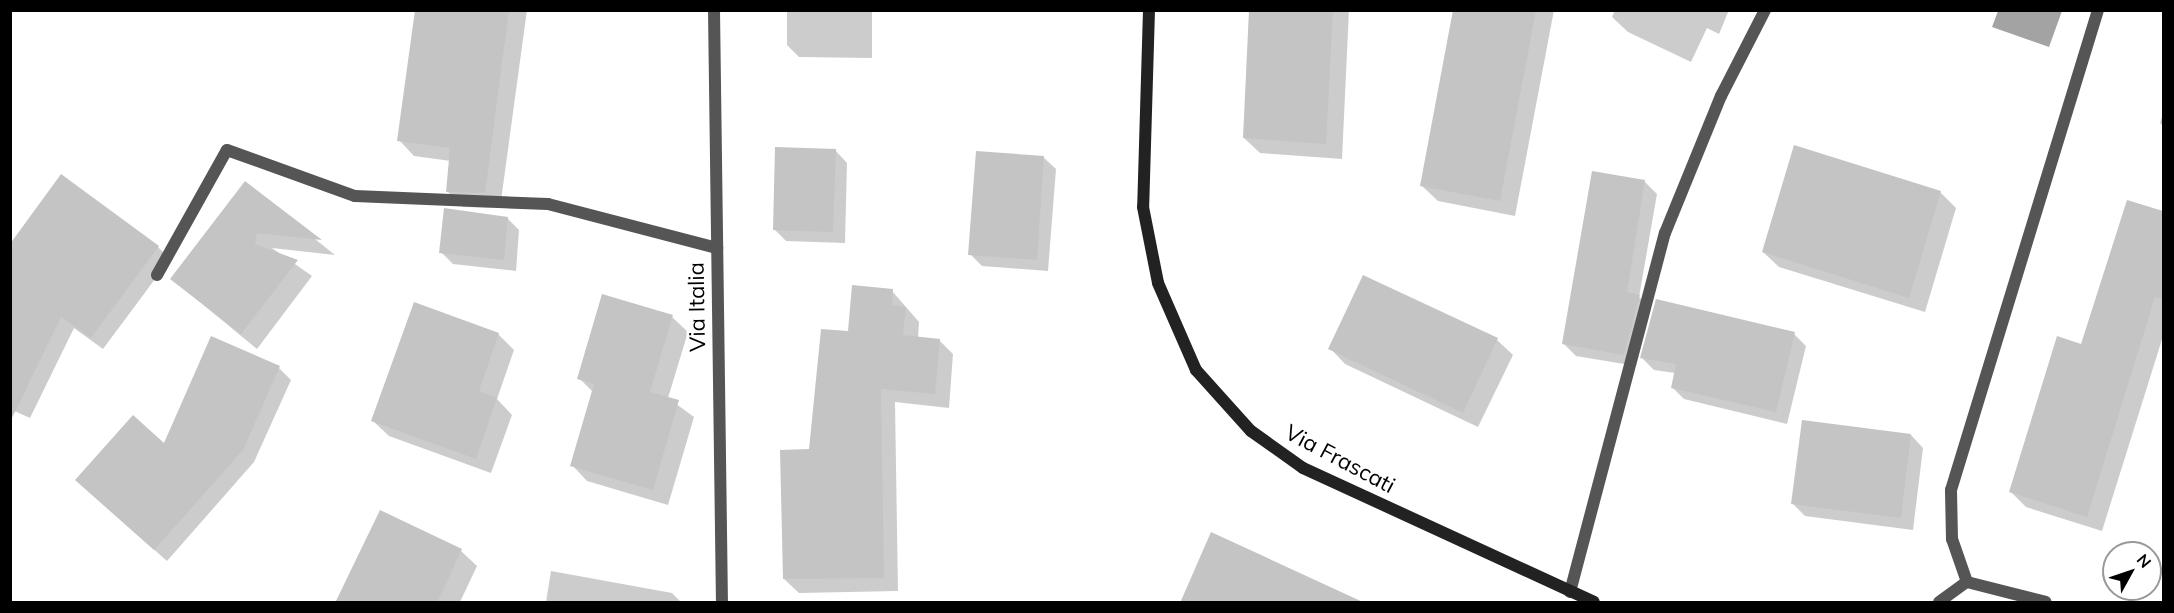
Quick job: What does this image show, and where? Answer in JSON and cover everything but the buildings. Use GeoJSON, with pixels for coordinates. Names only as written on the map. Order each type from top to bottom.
{"type":"FeatureCollection","features":[{"type":"Feature","properties":{"kind":"main road","name":"Via Frascati"},"geometry":{"type":"LineString","coordinates":[[1149,10],[1143,207],[1158,283],[1196,369],[1251,431],[1303,468],[1594,603]]}},
{"type":"Feature","properties":{"kind":"street","name":"Via Italia"},"geometry":{"type":"LineString","coordinates":[[714,10],[722,603]]}},
{"type":"Feature","properties":{"kind":"street"},"geometry":{"type":"LineString","coordinates":[[1570,592],[1665,233],[1716,107],[1765,10]]}},
{"type":"Feature","properties":{"kind":"street"},"geometry":{"type":"LineString","coordinates":[[1967,582],[1952,539],[1951,490],[2098,10]]}},
{"type":"Feature","properties":{"kind":"street"},"geometry":{"type":"LineString","coordinates":[[157,275],[227,150],[355,196],[548,204],[717,248]]}},
{"type":"Feature","properties":{"kind":"street"},"geometry":{"type":"LineString","coordinates":[[1939,603],[1967,582]]}},
{"type":"Feature","properties":{"kind":"street"},"geometry":{"type":"LineString","coordinates":[[1967,582],[2046,603]]}},
{"type":"Feature","properties":{"kind":"shaded area"},"geometry":{"type":"Polygon","coordinates":[[[1998,10],[2062,11],[2049,47],[1992,27],[1998,10]]]}}]}
